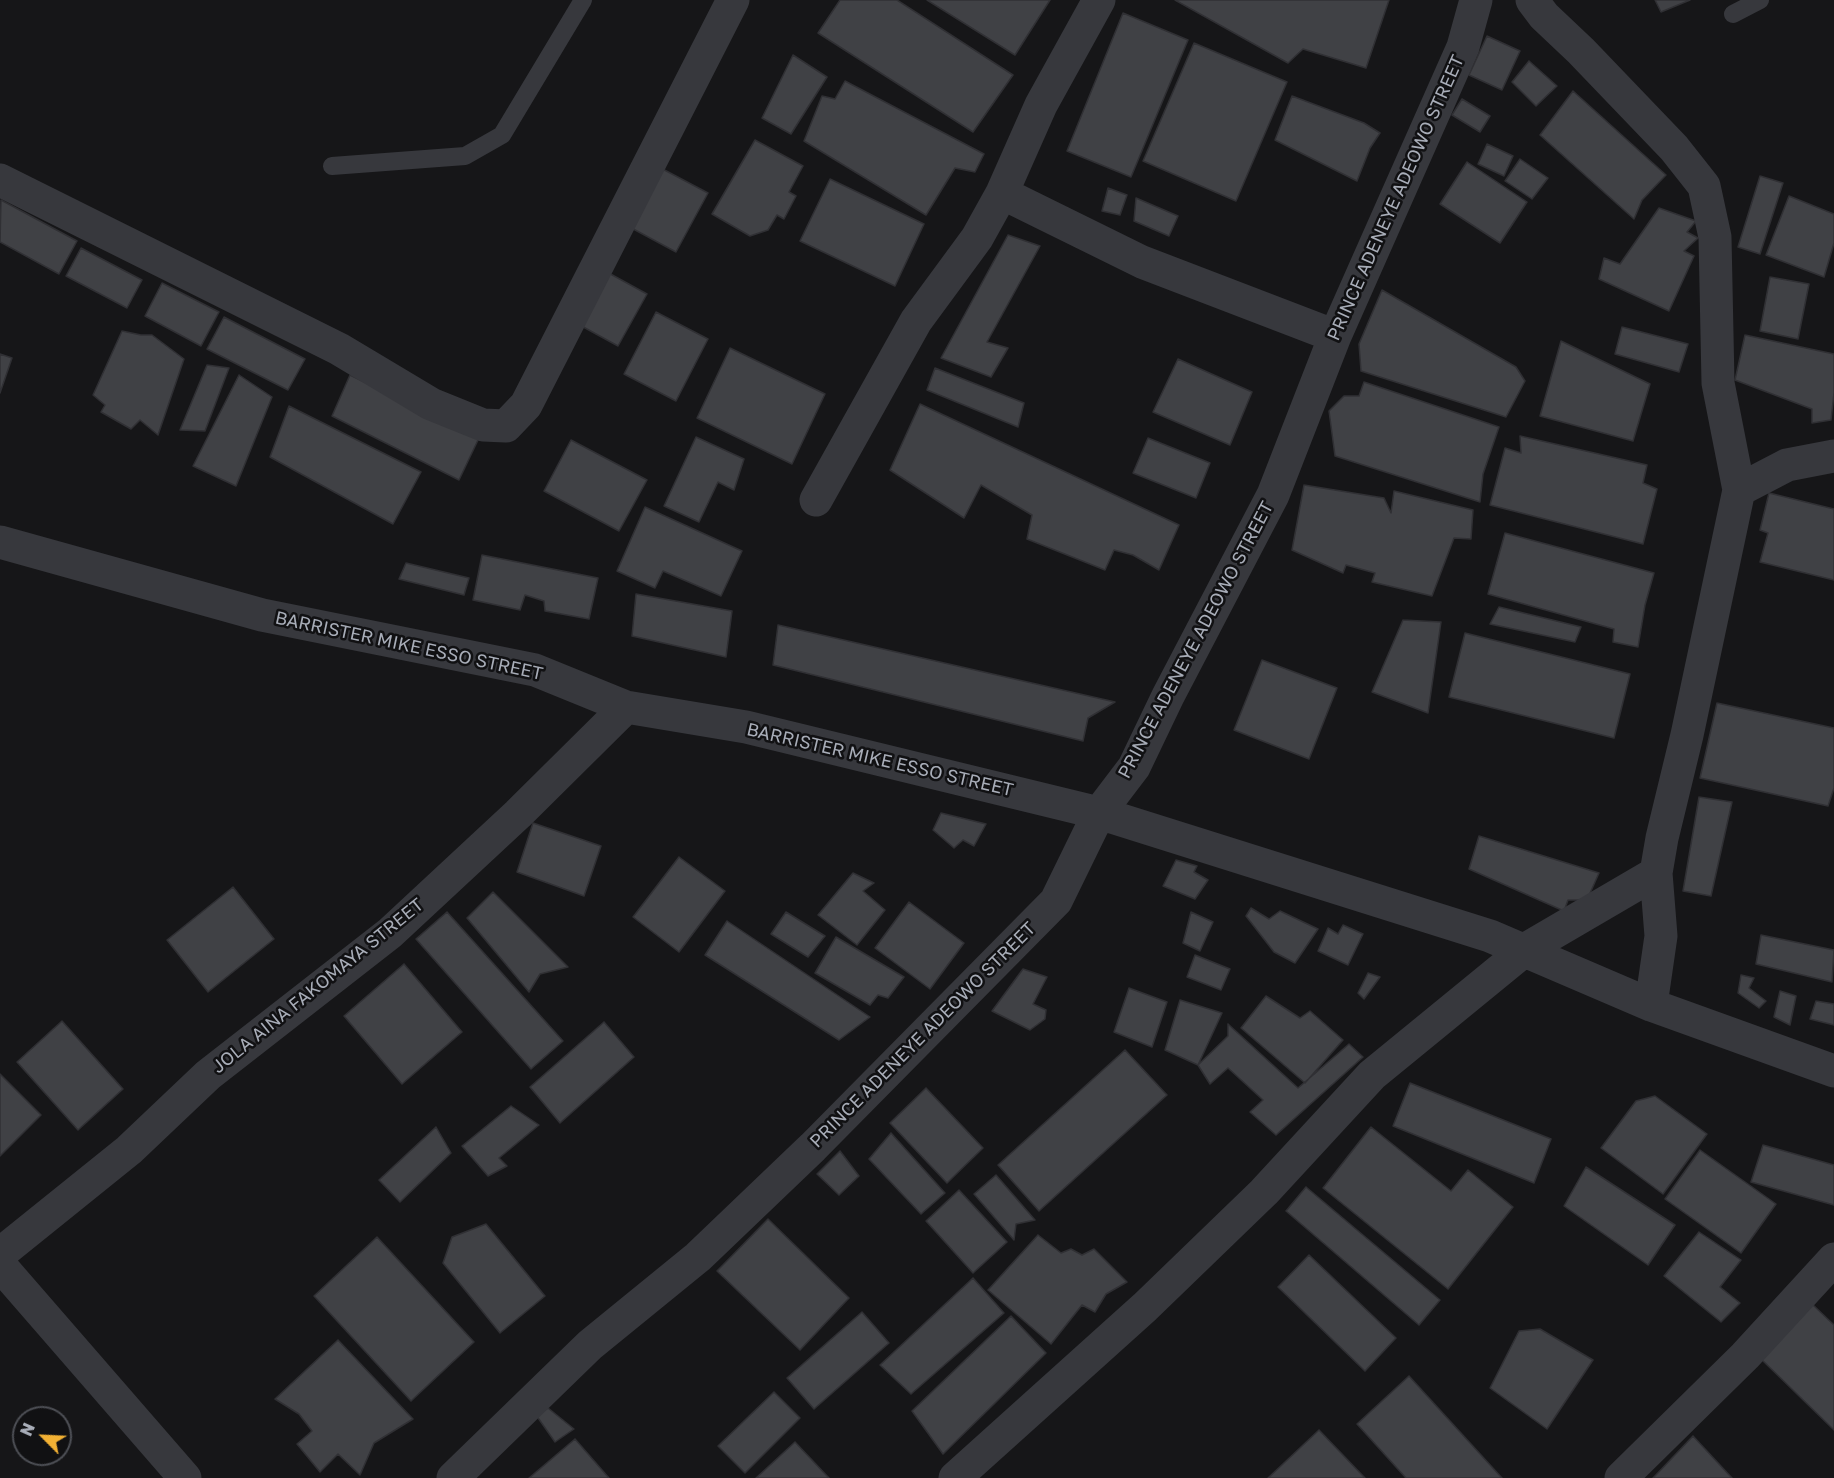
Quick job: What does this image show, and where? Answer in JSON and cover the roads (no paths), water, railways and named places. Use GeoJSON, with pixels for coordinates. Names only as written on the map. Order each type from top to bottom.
{"type":"FeatureCollection","features":[{"type":"Feature","properties":{"kind":"street"},"geometry":{"type":"LineString","coordinates":[[0,180],[339,349],[431,404],[483,425],[506,426],[525,405],[733,0]]}},
{"type":"Feature","properties":{"kind":"street"},"geometry":{"type":"LineString","coordinates":[[816,500],[916,321],[977,238],[1002,192],[1041,105],[1099,0]]}},
{"type":"Feature","properties":{"kind":"street","name":"PRINCE ADENEYE ADEOWO STREET"},"geometry":{"type":"LineString","coordinates":[[453,1478],[590,1345],[698,1257],[813,1146],[1056,901],[1099,813],[1134,767],[1168,696],[1274,495],[1335,336],[1463,46],[1476,0]]}},
{"type":"Feature","properties":{"kind":"street"},"geometry":{"type":"LineString","coordinates":[[1532,0],[1544,16],[1597,67],[1674,148],[1704,186],[1715,237],[1718,383],[1739,490],[1656,873],[1661,936],[1651,1005]]}},
{"type":"Feature","properties":{"kind":"street"},"geometry":{"type":"LineString","coordinates":[[1002,192],[1142,262],[1335,336]]}},
{"type":"Feature","properties":{"kind":"street"},"geometry":{"type":"LineString","coordinates":[[1739,490],[1787,465],[1834,456]]}},
{"type":"Feature","properties":{"kind":"street","name":"BARRISTER MIKE ESSO STREET"},"geometry":{"type":"LineString","coordinates":[[0,542],[262,615],[535,670],[626,707],[746,728],[1099,813],[1490,936],[1651,1005],[1834,1071]]}},
{"type":"Feature","properties":{"kind":"street","name":"JOLA AINA FAKOMAYA STREET"},"geometry":{"type":"LineString","coordinates":[[0,1254],[129,1150],[208,1075],[390,933],[518,814],[626,707]]}},
{"type":"Feature","properties":{"kind":"street"},"geometry":{"type":"LineString","coordinates":[[955,1478],[1145,1307],[1264,1192],[1372,1075],[1526,950],[1656,873]]}},
{"type":"Feature","properties":{"kind":"street"},"geometry":{"type":"LineString","coordinates":[[1621,1478],[1745,1356],[1834,1259]]}},
{"type":"Feature","properties":{"kind":"street"},"geometry":{"type":"LineString","coordinates":[[0,1265],[185,1478]]}},
{"type":"Feature","properties":{"kind":"lane"},"geometry":{"type":"LineString","coordinates":[[332,166],[465,156],[502,135],[582,0]]}},
{"type":"Feature","properties":{"kind":"lane"},"geometry":{"type":"LineString","coordinates":[[1733,14],[1760,0]]}}]}
